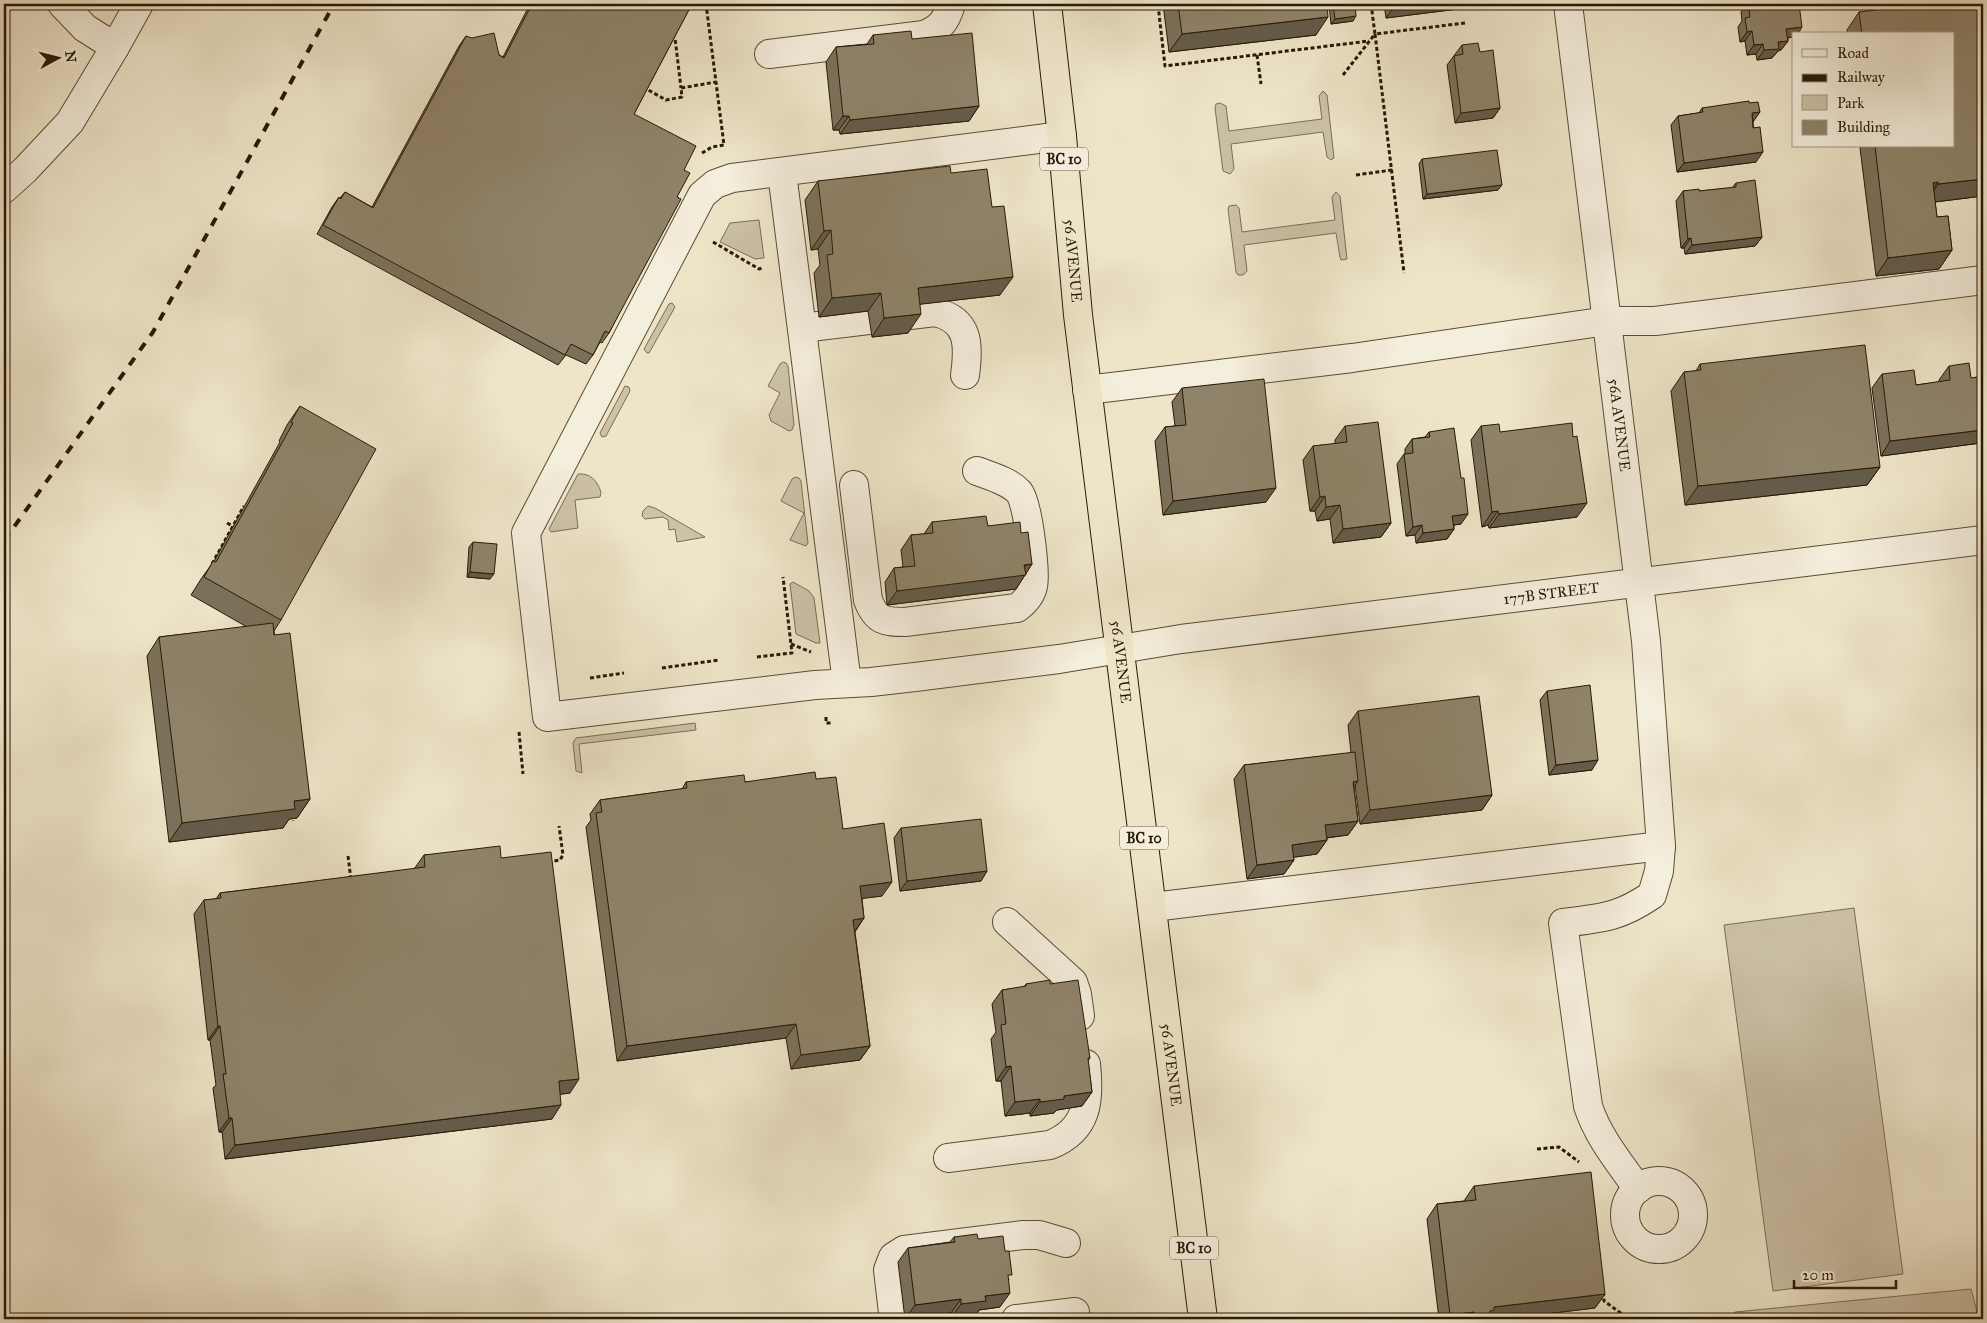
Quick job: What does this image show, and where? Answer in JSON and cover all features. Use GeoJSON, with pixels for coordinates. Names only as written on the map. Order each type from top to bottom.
{"type":"FeatureCollection","features":[{"type":"Feature","properties":{"kind":"highway","name":"56 AVENUE"},"geometry":{"type":"LineString","coordinates":[[1048,4],[1078,315],[1203,1319]]}},
{"type":"Feature","properties":{"kind":"street"},"geometry":{"type":"LineString","coordinates":[[62,4],[86,28],[115,48]]}},
{"type":"Feature","properties":{"kind":"street"},"geometry":{"type":"LineString","coordinates":[[4,188],[25,170],[70,122],[139,4]]}},
{"type":"Feature","properties":{"kind":"street"},"geometry":{"type":"LineString","coordinates":[[769,54],[924,35],[938,29],[947,19],[951,4]]}},
{"type":"Feature","properties":{"kind":"street","name":"56A AVENUE"},"geometry":{"type":"LineString","coordinates":[[1568,4],[1640,583],[1654,733],[1661,846],[1659,871],[1652,895],[1632,908],[1612,917],[1563,923],[1588,1106],[1594,1124],[1603,1140],[1638,1188]]}},
{"type":"Feature","properties":{"kind":"street"},"geometry":{"type":"LineString","coordinates":[[847,683],[782,173],[1062,136]]}},
{"type":"Feature","properties":{"kind":"street","name":"177B STREET"},"geometry":{"type":"LineString","coordinates":[[782,173],[732,178],[715,184],[702,195],[526,533],[547,717],[806,686],[1059,659],[1181,639],[1983,540]]}},
{"type":"Feature","properties":{"kind":"street"},"geometry":{"type":"LineString","coordinates":[[1087,390],[1352,358],[1607,321],[1656,321],[1983,280]]}},
{"type":"Feature","properties":{"kind":"street"},"geometry":{"type":"LineString","coordinates":[[802,328],[935,312],[947,315],[958,323],[965,335],[968,353],[966,375]]}},
{"type":"Feature","properties":{"kind":"street"},"geometry":{"type":"LineString","coordinates":[[854,485],[868,600],[873,612],[882,620],[905,622],[1017,608],[1028,599],[1033,586],[1034,571],[1026,506],[1019,492],[1007,484],[977,471]]}},
{"type":"Feature","properties":{"kind":"street"},"geometry":{"type":"LineString","coordinates":[[1153,907],[1661,846]]}},
{"type":"Feature","properties":{"kind":"street"},"geometry":{"type":"LineString","coordinates":[[948,1158],[1050,1145],[1064,1139],[1077,1127],[1085,1113],[1088,1093],[1087,1070],[1077,994],[1073,982],[1007,922]]}},
{"type":"Feature","properties":{"kind":"street"},"geometry":{"type":"LineString","coordinates":[[896,1319],[893,1313],[888,1270],[893,1258],[904,1250],[1023,1235],[1039,1235],[1066,1243]]}},
{"type":"Feature","properties":{"kind":"street"},"geometry":{"type":"LineString","coordinates":[[1016,1319],[1075,1312]]}},
{"type":"Feature","properties":{"kind":"path"},"geometry":{"type":"LineString","coordinates":[[1371,4],[1404,273]]}},
{"type":"Feature","properties":{"kind":"path"},"geometry":{"type":"LineString","coordinates":[[1158,5],[1165,66],[1369,41]]}},
{"type":"Feature","properties":{"kind":"path"},"geometry":{"type":"LineString","coordinates":[[1344,75],[1375,34],[1464,23]]}},
{"type":"Feature","properties":{"kind":"path"},"geometry":{"type":"LineString","coordinates":[[638,85],[666,100],[682,97],[675,38],[666,32]]}},
{"type":"Feature","properties":{"kind":"path"},"geometry":{"type":"LineString","coordinates":[[1257,55],[1261,84]]}},
{"type":"Feature","properties":{"kind":"path"},"geometry":{"type":"LineString","coordinates":[[681,88],[716,82]]}},
{"type":"Feature","properties":{"kind":"path"},"geometry":{"type":"LineString","coordinates":[[1356,175],[1392,170]]}},
{"type":"Feature","properties":{"kind":"path"},"geometry":{"type":"LineString","coordinates":[[716,233],[712,242],[759,269],[765,268]]}},
{"type":"Feature","properties":{"kind":"path"},"geometry":{"type":"LineString","coordinates":[[210,567],[247,500]]}},
{"type":"Feature","properties":{"kind":"path"},"geometry":{"type":"LineString","coordinates":[[228,523],[233,526]]}},
{"type":"Feature","properties":{"kind":"path"},"geometry":{"type":"LineString","coordinates":[[757,657],[792,653],[783,578]]}},
{"type":"Feature","properties":{"kind":"path"},"geometry":{"type":"LineString","coordinates":[[791,643],[817,654]]}},
{"type":"Feature","properties":{"kind":"path"},"geometry":{"type":"LineString","coordinates":[[662,668],[719,660]]}},
{"type":"Feature","properties":{"kind":"path"},"geometry":{"type":"LineString","coordinates":[[293,821],[291,809],[296,813]]}},
{"type":"Feature","properties":{"kind":"path"},"geometry":{"type":"LineString","coordinates":[[540,863],[560,860],[563,855],[559,826]]}},
{"type":"Feature","properties":{"kind":"path"},"geometry":{"type":"LineString","coordinates":[[348,856],[351,885]]}},
{"type":"Feature","properties":{"kind":"path"},"geometry":{"type":"LineString","coordinates":[[1537,1150],[1559,1147],[1584,1166]]}},
{"type":"Feature","properties":{"kind":"path"},"geometry":{"type":"LineString","coordinates":[[1603,1291],[1604,1301],[1629,1319]]}},
{"type":"Feature","properties":{"kind":"green space"},"geometry":{"type":"Polygon","coordinates":[[[1323,91],[1327,95],[1334,158],[1331,160],[1327,157],[1323,132],[1231,144],[1234,169],[1230,174],[1223,171],[1216,104],[1220,103],[1226,106],[1229,131],[1322,119],[1319,96],[1323,91]]]}},
{"type":"Feature","properties":{"kind":"green space"},"geometry":{"type":"Polygon","coordinates":[[[1336,192],[1340,196],[1347,259],[1341,260],[1336,233],[1244,245],[1247,271],[1243,275],[1238,275],[1236,272],[1229,206],[1236,205],[1239,208],[1242,232],[1335,220],[1332,197],[1336,192]]]}},
{"type":"Feature","properties":{"kind":"green space"},"geometry":{"type":"Polygon","coordinates":[[[759,220],[764,258],[755,259],[720,242],[730,223],[759,220]]]}},
{"type":"Feature","properties":{"kind":"green space"},"geometry":{"type":"Polygon","coordinates":[[[672,303],[675,307],[649,353],[647,353],[644,349],[669,304],[672,303]]]}},
{"type":"Feature","properties":{"kind":"green space"},"geometry":{"type":"Polygon","coordinates":[[[783,362],[788,366],[794,425],[792,430],[789,431],[771,421],[769,415],[780,393],[768,386],[783,362]]]}},
{"type":"Feature","properties":{"kind":"green space"},"geometry":{"type":"Polygon","coordinates":[[[625,386],[629,387],[630,391],[606,436],[602,437],[600,433],[625,386]]]}},
{"type":"Feature","properties":{"kind":"green space"},"geometry":{"type":"Polygon","coordinates":[[[578,474],[589,476],[595,481],[601,492],[600,497],[575,500],[578,528],[551,532],[549,529],[578,474]]]}},
{"type":"Feature","properties":{"kind":"green space"},"geometry":{"type":"Polygon","coordinates":[[[795,477],[801,481],[808,543],[806,546],[790,540],[804,513],[781,501],[792,479],[795,477]]]}},
{"type":"Feature","properties":{"kind":"green space"},"geometry":{"type":"Polygon","coordinates":[[[648,506],[655,508],[705,537],[677,542],[675,529],[669,530],[668,520],[663,517],[645,519],[642,516],[643,511],[648,506]]]}},
{"type":"Feature","properties":{"kind":"green space"},"geometry":{"type":"Polygon","coordinates":[[[793,582],[809,591],[814,598],[820,643],[796,634],[790,584],[793,582]]]}},
{"type":"Feature","properties":{"kind":"green space"},"geometry":{"type":"Polygon","coordinates":[[[695,723],[696,730],[579,744],[582,773],[576,771],[573,743],[576,738],[695,723]]]}},
{"type":"Feature","properties":{"kind":"green space"},"geometry":{"type":"Polygon","coordinates":[[[1854,908],[1903,1274],[1773,1291],[1724,925],[1854,908]]]}},
{"type":"Feature","properties":{"kind":"green space"},"geometry":{"type":"Polygon","coordinates":[[[1971,1289],[1979,1319],[1736,1319],[1735,1312],[1971,1289]]]}},
{"type":"Feature","properties":{"kind":"building"},"geometry":{"type":"Polygon","coordinates":[[[532,4],[692,4],[634,114],[696,146],[684,170],[690,173],[677,197],[681,199],[609,333],[605,331],[593,355],[571,344],[565,355],[323,225],[339,197],[341,199],[345,192],[373,208],[466,36],[472,38],[494,33],[499,55],[504,58],[532,4]]]}},
{"type":"Feature","properties":{"kind":"building"},"geometry":{"type":"Polygon","coordinates":[[[1178,4],[1327,4],[1328,17],[1182,34],[1178,4]]]}},
{"type":"Feature","properties":{"kind":"building"},"geometry":{"type":"Polygon","coordinates":[[[1333,4],[1355,4],[1356,16],[1335,19],[1333,4]]]}},
{"type":"Feature","properties":{"kind":"building"},"geometry":{"type":"Polygon","coordinates":[[[1748,4],[1799,4],[1802,27],[1786,29],[1788,41],[1778,42],[1779,49],[1764,50],[1763,44],[1754,45],[1752,31],[1747,32],[1745,18],[1750,17],[1748,4]]]}},
{"type":"Feature","properties":{"kind":"building"},"geometry":{"type":"Polygon","coordinates":[[[1983,4],[1983,179],[1933,183],[1937,217],[1948,216],[1952,250],[1888,258],[1875,148],[1954,148],[1954,32],[1862,32],[1859,12],[1917,5],[1983,4]]]}},
{"type":"Feature","properties":{"kind":"building"},"geometry":{"type":"Polygon","coordinates":[[[911,31],[912,39],[972,33],[979,106],[850,120],[849,116],[843,116],[836,47],[874,44],[873,35],[911,31]]]}},
{"type":"Feature","properties":{"kind":"building"},"geometry":{"type":"Polygon","coordinates":[[[1478,43],[1480,52],[1493,50],[1500,108],[1461,113],[1454,56],[1463,54],[1462,45],[1478,43]]]}},
{"type":"Feature","properties":{"kind":"building"},"geometry":{"type":"Polygon","coordinates":[[[1749,101],[1749,103],[1758,102],[1760,112],[1752,113],[1753,128],[1760,127],[1763,152],[1684,163],[1678,116],[1703,112],[1702,108],[1749,101]]]}},
{"type":"Feature","properties":{"kind":"building"},"geometry":{"type":"Polygon","coordinates":[[[1497,150],[1502,185],[1427,194],[1422,159],[1497,150]]]}},
{"type":"Feature","properties":{"kind":"building"},"geometry":{"type":"Polygon","coordinates":[[[950,166],[951,173],[987,169],[992,207],[1004,206],[1013,277],[918,288],[921,314],[884,318],[881,293],[832,298],[827,255],[833,254],[831,230],[824,231],[818,181],[950,166]]]}},
{"type":"Feature","properties":{"kind":"building"},"geometry":{"type":"Polygon","coordinates":[[[1755,180],[1762,237],[1692,245],[1691,238],[1688,239],[1683,191],[1736,187],[1736,183],[1755,180]]]}},
{"type":"Feature","properties":{"kind":"building"},"geometry":{"type":"Polygon","coordinates":[[[1865,345],[1880,467],[1698,486],[1684,372],[1701,370],[1700,364],[1865,345]]]}},
{"type":"Feature","properties":{"kind":"building"},"geometry":{"type":"Polygon","coordinates":[[[1969,363],[1971,378],[1983,376],[1983,430],[1890,441],[1882,374],[1914,370],[1916,385],[1950,380],[1949,366],[1969,363]]]}},
{"type":"Feature","properties":{"kind":"building"},"geometry":{"type":"Polygon","coordinates":[[[1264,379],[1276,488],[1173,501],[1165,427],[1186,425],[1182,388],[1264,379]]]}},
{"type":"Feature","properties":{"kind":"building"},"geometry":{"type":"Polygon","coordinates":[[[300,406],[376,449],[281,620],[204,577],[213,561],[216,562],[293,423],[291,422],[300,406]]]}},
{"type":"Feature","properties":{"kind":"building"},"geometry":{"type":"Polygon","coordinates":[[[1378,422],[1391,523],[1343,529],[1340,505],[1326,507],[1325,496],[1320,497],[1313,446],[1347,442],[1345,426],[1378,422]]]}},
{"type":"Feature","properties":{"kind":"building"},"geometry":{"type":"Polygon","coordinates":[[[1572,423],[1573,437],[1577,436],[1587,503],[1499,514],[1498,511],[1492,512],[1481,426],[1499,424],[1500,432],[1572,423]]]}},
{"type":"Feature","properties":{"kind":"building"},"geometry":{"type":"Polygon","coordinates":[[[1454,428],[1461,478],[1464,478],[1468,514],[1452,516],[1454,529],[1423,533],[1422,525],[1413,527],[1404,454],[1413,453],[1412,439],[1430,437],[1429,432],[1454,428]]]}},
{"type":"Feature","properties":{"kind":"building"},"geometry":{"type":"Polygon","coordinates":[[[986,516],[988,526],[1020,522],[1021,533],[1028,532],[1032,564],[1024,565],[1026,575],[897,591],[894,568],[915,566],[911,535],[933,533],[932,522],[986,516]]]}},
{"type":"Feature","properties":{"kind":"building"},"geometry":{"type":"Polygon","coordinates":[[[473,542],[497,544],[494,574],[470,572],[473,542]]]}},
{"type":"Feature","properties":{"kind":"building"},"geometry":{"type":"Polygon","coordinates":[[[273,623],[274,635],[290,633],[310,799],[294,801],[295,809],[182,823],[159,637],[273,623]]]}},
{"type":"Feature","properties":{"kind":"building"},"geometry":{"type":"Polygon","coordinates":[[[1590,685],[1598,760],[1556,765],[1547,691],[1590,685]]]}},
{"type":"Feature","properties":{"kind":"building"},"geometry":{"type":"Polygon","coordinates":[[[1479,696],[1492,795],[1370,810],[1358,711],[1479,696]]]}},
{"type":"Feature","properties":{"kind":"building"},"geometry":{"type":"Polygon","coordinates":[[[1355,752],[1358,781],[1353,782],[1358,821],[1325,825],[1327,840],[1292,845],[1294,860],[1257,865],[1244,765],[1355,752]]]}},
{"type":"Feature","properties":{"kind":"building"},"geometry":{"type":"Polygon","coordinates":[[[815,772],[816,779],[836,777],[843,829],[884,823],[892,882],[860,886],[864,918],[853,920],[870,1046],[801,1055],[796,1024],[627,1046],[596,813],[602,812],[600,800],[687,788],[686,782],[744,775],[745,782],[815,772]]]}},
{"type":"Feature","properties":{"kind":"building"},"geometry":{"type":"Polygon","coordinates":[[[981,819],[987,871],[907,881],[901,828],[981,819]]]}},
{"type":"Feature","properties":{"kind":"building"},"geometry":{"type":"Polygon","coordinates":[[[500,846],[501,858],[551,852],[579,1079],[559,1081],[561,1105],[235,1145],[232,1118],[229,1118],[223,1074],[226,1074],[220,1026],[218,1026],[204,900],[221,898],[220,893],[425,867],[424,855],[500,846]]]}},
{"type":"Feature","properties":{"kind":"building"},"geometry":{"type":"Polygon","coordinates":[[[1050,980],[1050,984],[1078,980],[1090,1058],[1088,1058],[1092,1092],[1064,1096],[1064,1099],[1040,1102],[1040,1099],[1015,1102],[1011,1066],[1006,1067],[1001,1025],[1006,1024],[1002,990],[1050,980]]]}},
{"type":"Feature","properties":{"kind":"building"},"geometry":{"type":"Polygon","coordinates":[[[1591,1172],[1605,1294],[1494,1307],[1494,1310],[1490,1311],[1491,1319],[1475,1319],[1474,1312],[1450,1315],[1437,1204],[1476,1200],[1474,1186],[1591,1172]]]}},
{"type":"Feature","properties":{"kind":"building"},"geometry":{"type":"Polygon","coordinates":[[[977,1234],[978,1239],[1003,1236],[1005,1251],[1009,1251],[1012,1275],[1008,1275],[1010,1293],[985,1296],[986,1301],[961,1304],[961,1299],[915,1305],[908,1248],[955,1242],[954,1237],[977,1234]]]}},
{"type":"Feature","properties":{"kind":"railway"},"geometry":{"type":"LineString","coordinates":[[4,541],[153,332],[334,4]]}}]}
